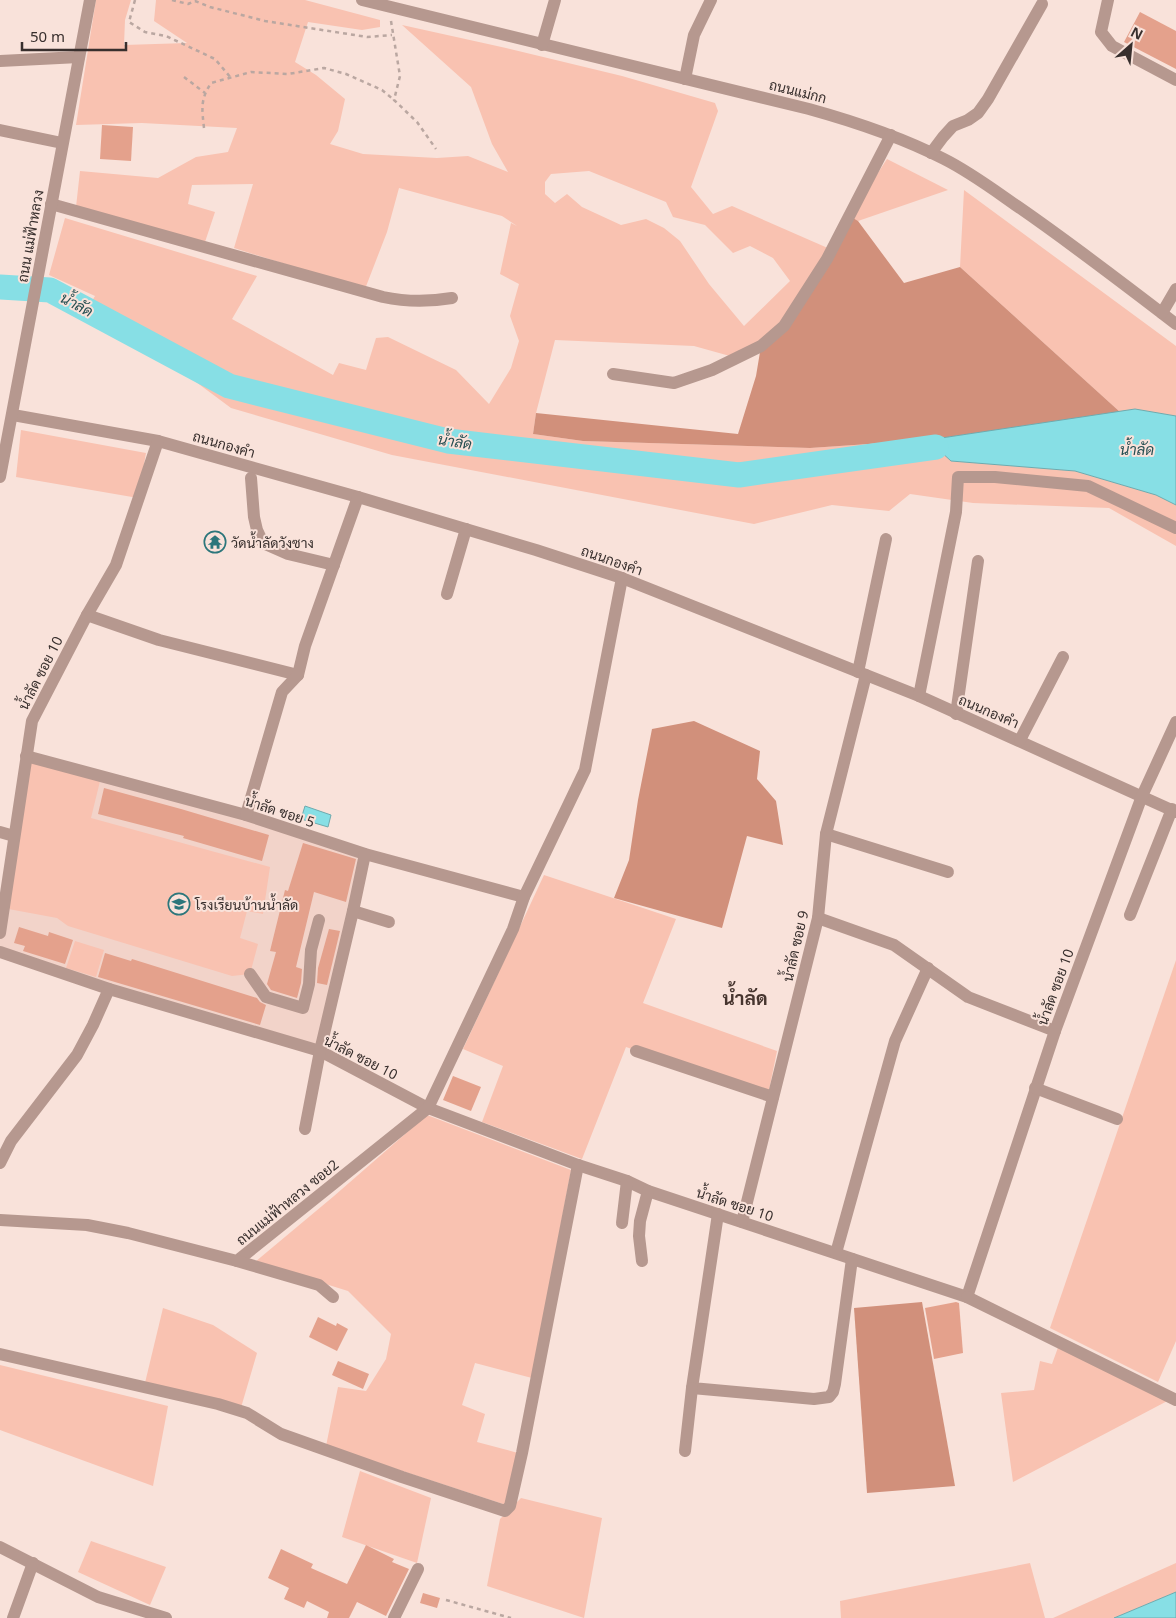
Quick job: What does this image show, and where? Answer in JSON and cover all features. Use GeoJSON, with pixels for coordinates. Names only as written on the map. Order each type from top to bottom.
{"type":"FeatureCollection","features":[{"type":"Feature","properties":{"kind":"street","name":"ถนน แม่ฟ้าหลวง"},"geometry":{"type":"LineString","coordinates":[[0,478],[4,436],[13,415],[44,238],[90,0]]}},
{"type":"Feature","properties":{"kind":"street"},"geometry":{"type":"LineString","coordinates":[[542,45],[555,0]]}},
{"type":"Feature","properties":{"kind":"street"},"geometry":{"type":"LineString","coordinates":[[685,79],[694,35],[711,0]]}},
{"type":"Feature","properties":{"kind":"street"},"geometry":{"type":"LineString","coordinates":[[1108,0],[1101,32],[1112,46],[1176,80]]}},
{"type":"Feature","properties":{"kind":"street","name":"ถนนแม่กก"},"geometry":{"type":"LineString","coordinates":[[369,1],[809,109],[892,135],[932,153],[982,182],[1061,237],[1176,324]]}},
{"type":"Feature","properties":{"kind":"street"},"geometry":{"type":"LineString","coordinates":[[932,153],[942,137],[953,126],[968,120],[978,113],[988,99],[1042,4]]}},
{"type":"Feature","properties":{"kind":"street"},"geometry":{"type":"LineString","coordinates":[[0,61],[79,57]]}},
{"type":"Feature","properties":{"kind":"street"},"geometry":{"type":"LineString","coordinates":[[0,130],[62,143]]}},
{"type":"Feature","properties":{"kind":"street"},"geometry":{"type":"LineString","coordinates":[[613,374],[674,383],[712,370],[761,346],[784,326],[827,259],[892,135]]}},
{"type":"Feature","properties":{"kind":"street"},"geometry":{"type":"LineString","coordinates":[[51,204],[383,297],[405,302],[431,302],[452,298]]}},
{"type":"Feature","properties":{"kind":"street"},"geometry":{"type":"LineString","coordinates":[[1162,314],[1176,289]]}},
{"type":"Feature","properties":{"kind":"street","name":"ถนนกองคำ"},"geometry":{"type":"LineString","coordinates":[[13,415],[158,441],[358,497],[622,578],[919,696],[1174,810]]}},
{"type":"Feature","properties":{"kind":"street","name":"น้ำลัด ซอย 10"},"geometry":{"type":"LineString","coordinates":[[0,933],[32,721],[87,615],[116,565],[158,441]]}},
{"type":"Feature","properties":{"kind":"street"},"geometry":{"type":"LineString","coordinates":[[919,696],[956,512],[958,477],[995,477],[1088,486],[1176,528]]}},
{"type":"Feature","properties":{"kind":"street"},"geometry":{"type":"LineString","coordinates":[[251,478],[254,517],[263,543],[288,554],[334,565]]}},
{"type":"Feature","properties":{"kind":"street"},"geometry":{"type":"LineString","coordinates":[[246,815],[282,692],[298,675],[305,646],[358,497]]}},
{"type":"Feature","properties":{"kind":"street"},"geometry":{"type":"LineString","coordinates":[[447,594],[466,529]]}},
{"type":"Feature","properties":{"kind":"street","name":"น้ำลัด ซอย 9"},"geometry":{"type":"LineString","coordinates":[[742,1222],[818,918],[826,834],[862,674],[886,538]]}},
{"type":"Feature","properties":{"kind":"street"},"geometry":{"type":"LineString","coordinates":[[956,714],[978,561]]}},
{"type":"Feature","properties":{"kind":"street"},"geometry":{"type":"LineString","coordinates":[[428,1108],[513,930],[524,897],[585,770],[622,578]]}},
{"type":"Feature","properties":{"kind":"street"},"geometry":{"type":"LineString","coordinates":[[87,615],[159,640],[298,675]]}},
{"type":"Feature","properties":{"kind":"street"},"geometry":{"type":"LineString","coordinates":[[1020,740],[1062,657]]}},
{"type":"Feature","properties":{"kind":"street","name":"น้ำลัด ซอย 10"},"geometry":{"type":"LineString","coordinates":[[0,952],[110,989],[320,1051],[428,1108],[578,1165],[626,1181],[648,1191],[967,1297],[1055,1031],[1142,796],[1176,722]]}},
{"type":"Feature","properties":{"kind":"street","name":"น้ำลัด ซอย 5"},"geometry":{"type":"LineString","coordinates":[[26,756],[246,815],[365,854],[524,897]]}},
{"type":"Feature","properties":{"kind":"street"},"geometry":{"type":"LineString","coordinates":[[1130,915],[1174,810]]}},
{"type":"Feature","properties":{"kind":"street"},"geometry":{"type":"LineString","coordinates":[[0,832],[14,836]]}},
{"type":"Feature","properties":{"kind":"street"},"geometry":{"type":"LineString","coordinates":[[826,834],[948,872]]}},
{"type":"Feature","properties":{"kind":"street"},"geometry":{"type":"LineString","coordinates":[[305,1129],[320,1051],[354,911],[365,854]]}},
{"type":"Feature","properties":{"kind":"street"},"geometry":{"type":"LineString","coordinates":[[354,911],[389,922]]}},
{"type":"Feature","properties":{"kind":"street"},"geometry":{"type":"LineString","coordinates":[[818,918],[894,945],[968,997],[1055,1031]]}},
{"type":"Feature","properties":{"kind":"street"},"geometry":{"type":"LineString","coordinates":[[250,974],[266,997],[303,1008],[309,984],[311,950],[319,920]]}},
{"type":"Feature","properties":{"kind":"street"},"geometry":{"type":"LineString","coordinates":[[836,1253],[895,1041],[928,968]]}},
{"type":"Feature","properties":{"kind":"street"},"geometry":{"type":"LineString","coordinates":[[0,1163],[11,1141],[77,1055],[110,989]]}},
{"type":"Feature","properties":{"kind":"street"},"geometry":{"type":"LineString","coordinates":[[636,1051],[773,1097]]}},
{"type":"Feature","properties":{"kind":"street"},"geometry":{"type":"LineString","coordinates":[[1035,1088],[1117,1119]]}},
{"type":"Feature","properties":{"kind":"street","name":"ถนนแม่ฟ้าหลวง ซอย2"},"geometry":{"type":"LineString","coordinates":[[0,1220],[87,1226],[128,1233],[237,1262],[428,1108]]}},
{"type":"Feature","properties":{"kind":"street"},"geometry":{"type":"LineString","coordinates":[[0,1354],[211,1402],[247,1413],[282,1434],[505,1511],[510,1506],[522,1453],[578,1165]]}},
{"type":"Feature","properties":{"kind":"street"},"geometry":{"type":"LineString","coordinates":[[622,1223],[626,1181]]}},
{"type":"Feature","properties":{"kind":"street"},"geometry":{"type":"LineString","coordinates":[[642,1261],[639,1236],[640,1221],[648,1191]]}},
{"type":"Feature","properties":{"kind":"street"},"geometry":{"type":"LineString","coordinates":[[684,1451],[718,1214]]}},
{"type":"Feature","properties":{"kind":"street"},"geometry":{"type":"LineString","coordinates":[[692,1388],[814,1400],[829,1397],[833,1392],[835,1384],[852,1258]]}},
{"type":"Feature","properties":{"kind":"street"},"geometry":{"type":"LineString","coordinates":[[237,1262],[320,1285],[333,1297]]}},
{"type":"Feature","properties":{"kind":"street"},"geometry":{"type":"LineString","coordinates":[[967,1297],[1176,1400]]}},
{"type":"Feature","properties":{"kind":"street"},"geometry":{"type":"LineString","coordinates":[[0,1547],[98,1597],[166,1618]]}},
{"type":"Feature","properties":{"kind":"street"},"geometry":{"type":"LineString","coordinates":[[13,1618],[33,1563]]}},
{"type":"Feature","properties":{"kind":"street"},"geometry":{"type":"LineString","coordinates":[[394,1618],[418,1569]]}},
{"type":"Feature","properties":{"kind":"path"},"geometry":{"type":"LineString","coordinates":[[135,0],[129,22],[145,32],[166,36],[215,59],[231,78]]}},
{"type":"Feature","properties":{"kind":"path"},"geometry":{"type":"LineString","coordinates":[[172,0],[188,4],[195,2],[265,21],[367,37],[392,35]]}},
{"type":"Feature","properties":{"kind":"path"},"geometry":{"type":"LineString","coordinates":[[390,7],[392,35],[400,76],[394,100]]}},
{"type":"Feature","properties":{"kind":"path"},"geometry":{"type":"LineString","coordinates":[[204,128],[202,106],[205,93],[211,83],[251,72],[288,74],[324,68],[346,74],[382,90],[417,122],[436,149]]}},
{"type":"Feature","properties":{"kind":"path"},"geometry":{"type":"LineString","coordinates":[[184,76],[205,93]]}},
{"type":"Feature","properties":{"kind":"path"},"geometry":{"type":"LineString","coordinates":[[446,1600],[511,1618]]}},
{"type":"Feature","properties":{"kind":"shaded area"},"geometry":{"type":"Polygon","coordinates":[[[96,0],[131,0],[125,20],[124,45],[187,43],[154,21],[156,0],[305,0],[380,20],[380,27],[362,30],[308,22],[295,62],[316,75],[345,99],[338,131],[330,144],[363,154],[437,158],[468,156],[508,172],[492,144],[471,87],[402,25],[622,76],[715,103],[718,111],[691,187],[713,214],[732,206],[830,249],[784,326],[737,358],[694,346],[555,340],[536,413],[533,434],[583,441],[810,448],[928,440],[951,461],[1075,471],[1156,495],[1176,505],[1176,546],[1109,508],[973,503],[910,494],[889,511],[832,505],[754,524],[392,455],[231,408],[161,356],[83,316],[95,296],[49,275],[65,218],[257,276],[232,319],[333,375],[339,363],[366,370],[376,338],[388,337],[456,370],[489,404],[511,368],[519,341],[510,316],[519,284],[500,274],[511,223],[517,226],[502,216],[399,188],[387,232],[365,289],[234,248],[253,184],[192,185],[188,204],[215,212],[205,242],[76,207],[80,171],[158,178],[196,157],[228,152],[237,128],[142,123],[76,125],[96,0]],[[589,171],[551,174],[545,182],[545,194],[555,203],[567,194],[582,207],[621,225],[646,219],[664,228],[680,241],[709,284],[744,326],[790,281],[773,258],[750,246],[733,253],[705,225],[673,217],[666,202],[589,171]]]}},
{"type":"Feature","properties":{"kind":"shaded area"},"geometry":{"type":"Polygon","coordinates":[[[887,159],[948,190],[858,221],[850,216],[887,159]]]}},
{"type":"Feature","properties":{"kind":"shaded area"},"geometry":{"type":"Polygon","coordinates":[[[964,190],[1176,346],[1176,416],[1135,409],[1120,412],[960,267],[964,190]]]}},
{"type":"Feature","properties":{"kind":"shaded area"},"geometry":{"type":"Polygon","coordinates":[[[850,216],[858,221],[904,283],[960,267],[1120,412],[928,440],[810,448],[583,441],[533,434],[536,413],[738,434],[756,376],[761,346],[784,326],[850,216]]]}},
{"type":"Feature","properties":{"kind":"shaded area"},"geometry":{"type":"Polygon","coordinates":[[[21,430],[146,453],[138,498],[16,477],[21,430]]]}},
{"type":"Feature","properties":{"kind":"shaded area"},"geometry":{"type":"Polygon","coordinates":[[[694,721],[760,751],[757,779],[776,801],[783,845],[747,836],[722,928],[614,898],[629,860],[638,800],[652,729],[694,721]]]}},
{"type":"Feature","properties":{"kind":"shaded area","name":"โรงเรียนบ้านน้ำลัด"},"geometry":{"type":"Polygon","coordinates":[[[26,756],[365,854],[320,1051],[0,952],[0,933],[26,756]]]}},
{"type":"Feature","properties":{"kind":"shaded area"},"geometry":{"type":"Polygon","coordinates":[[[26,756],[101,777],[91,818],[270,867],[263,914],[247,911],[240,938],[258,944],[250,974],[232,976],[68,926],[57,918],[3,908],[26,756]]]}},
{"type":"Feature","properties":{"kind":"shaded area"},"geometry":{"type":"Polygon","coordinates":[[[544,875],[676,919],[643,1003],[777,1051],[768,1095],[626,1047],[582,1159],[482,1122],[503,1066],[463,1049],[544,875]]]}},
{"type":"Feature","properties":{"kind":"shaded area"},"geometry":{"type":"Polygon","coordinates":[[[75,941],[104,950],[96,977],[66,968],[75,941]]]}},
{"type":"Feature","properties":{"kind":"shaded area"},"geometry":{"type":"Polygon","coordinates":[[[1176,960],[1176,1341],[1158,1382],[1050,1328],[1176,960]]]}},
{"type":"Feature","properties":{"kind":"shaded area"},"geometry":{"type":"Polygon","coordinates":[[[427,1115],[571,1170],[532,1378],[475,1363],[462,1405],[485,1414],[477,1442],[518,1453],[506,1505],[326,1446],[338,1387],[366,1391],[386,1359],[391,1334],[348,1291],[255,1262],[427,1115]]]}},
{"type":"Feature","properties":{"kind":"shaded area"},"geometry":{"type":"Polygon","coordinates":[[[922,1302],[955,1486],[867,1493],[854,1308],[922,1302]]]}},
{"type":"Feature","properties":{"kind":"shaded area"},"geometry":{"type":"Polygon","coordinates":[[[163,1308],[213,1325],[257,1353],[240,1411],[144,1387],[163,1308]]]}},
{"type":"Feature","properties":{"kind":"shaded area"},"geometry":{"type":"Polygon","coordinates":[[[1060,1342],[1173,1398],[1013,1482],[1001,1393],[1034,1390],[1040,1361],[1052,1364],[1060,1342]]]}},
{"type":"Feature","properties":{"kind":"shaded area"},"geometry":{"type":"Polygon","coordinates":[[[0,1365],[168,1406],[153,1486],[0,1430],[0,1365]]]}},
{"type":"Feature","properties":{"kind":"shaded area"},"geometry":{"type":"Polygon","coordinates":[[[360,1471],[431,1498],[417,1563],[342,1537],[360,1471]]]}},
{"type":"Feature","properties":{"kind":"shaded area"},"geometry":{"type":"Polygon","coordinates":[[[521,1498],[602,1518],[584,1618],[487,1586],[500,1519],[521,1498]]]}},
{"type":"Feature","properties":{"kind":"shaded area"},"geometry":{"type":"Polygon","coordinates":[[[91,1541],[166,1567],[150,1605],[78,1572],[91,1541]]]}},
{"type":"Feature","properties":{"kind":"shaded area"},"geometry":{"type":"Polygon","coordinates":[[[1030,1563],[1045,1618],[841,1618],[840,1601],[1030,1563]]]}},
{"type":"Feature","properties":{"kind":"shaded area"},"geometry":{"type":"Polygon","coordinates":[[[1176,1563],[1176,1592],[1114,1618],[1053,1618],[1176,1563]]]}},
{"type":"Feature","properties":{"kind":"water","name":"น้ำลัด"},"geometry":{"type":"Polygon","coordinates":[[[1135,409],[1176,416],[1176,505],[1156,495],[1075,471],[951,461],[928,440],[1135,409]]]}},
{"type":"Feature","properties":{"kind":"water"},"geometry":{"type":"Polygon","coordinates":[[[305,806],[331,815],[328,827],[301,819],[305,806]]]}},
{"type":"Feature","properties":{"kind":"water"},"geometry":{"type":"Polygon","coordinates":[[[1176,1592],[1176,1618],[1114,1618],[1176,1592]]]}},
{"type":"Feature","properties":{"kind":"building"},"geometry":{"type":"Polygon","coordinates":[[[1140,12],[1176,31],[1176,69],[1124,42],[1140,12]]]}},
{"type":"Feature","properties":{"kind":"building"},"geometry":{"type":"Polygon","coordinates":[[[102,125],[133,127],[131,161],[100,159],[102,125]]]}},
{"type":"Feature","properties":{"kind":"building"},"geometry":{"type":"Polygon","coordinates":[[[104,788],[269,835],[262,861],[183,838],[184,836],[98,814],[104,788]]]}},
{"type":"Feature","properties":{"kind":"building"},"geometry":{"type":"Polygon","coordinates":[[[303,843],[356,859],[346,902],[314,892],[296,967],[302,969],[297,998],[271,990],[267,984],[276,952],[270,951],[285,890],[288,891],[303,843]]]}},
{"type":"Feature","properties":{"kind":"building"},"geometry":{"type":"Polygon","coordinates":[[[19,927],[48,936],[49,932],[73,940],[65,964],[23,951],[25,946],[14,943],[19,927]]]}},
{"type":"Feature","properties":{"kind":"building"},"geometry":{"type":"Polygon","coordinates":[[[329,929],[340,931],[327,985],[317,983],[318,968],[329,929]]]}},
{"type":"Feature","properties":{"kind":"building"},"geometry":{"type":"Polygon","coordinates":[[[105,953],[131,961],[132,959],[257,998],[266,1005],[260,1025],[98,977],[105,953]]]}},
{"type":"Feature","properties":{"kind":"building"},"geometry":{"type":"Polygon","coordinates":[[[453,1076],[481,1087],[471,1111],[443,1100],[453,1076]]]}},
{"type":"Feature","properties":{"kind":"building"},"geometry":{"type":"Polygon","coordinates":[[[959,1303],[963,1353],[934,1359],[925,1308],[959,1303]]]}},
{"type":"Feature","properties":{"kind":"building"},"geometry":{"type":"Polygon","coordinates":[[[318,1317],[336,1326],[337,1323],[348,1329],[337,1351],[309,1337],[318,1317]]]}},
{"type":"Feature","properties":{"kind":"building"},"geometry":{"type":"Polygon","coordinates":[[[338,1361],[369,1374],[363,1389],[332,1375],[338,1361]]]}},
{"type":"Feature","properties":{"kind":"building"},"geometry":{"type":"Polygon","coordinates":[[[366,1545],[394,1559],[392,1562],[409,1569],[386,1616],[357,1602],[349,1618],[327,1618],[329,1612],[307,1601],[304,1608],[284,1599],[289,1588],[268,1578],[281,1549],[313,1564],[311,1568],[347,1584],[366,1545]]]}},
{"type":"Feature","properties":{"kind":"building"},"geometry":{"type":"Polygon","coordinates":[[[423,1593],[440,1598],[437,1608],[420,1603],[423,1593]]]}},
{"type":"Feature","properties":{"kind":"waterway","name":"น้ำลัด"},"geometry":{"type":"LineString","coordinates":[[0,287],[50,290],[229,386],[448,441],[739,475],[936,447]]}},
{"type":"Feature","properties":{"kind":"place","name":"วัดน้ำลัดวังซาง"},"geometry":{"type":"Point","coordinates":[215,542]}},
{"type":"Feature","properties":{"kind":"place","name":"โรงเรียนบ้านน้ำลัด"},"geometry":{"type":"Point","coordinates":[179,904]}},
{"type":"Feature","properties":{"kind":"district","name":"น้ำลัด"},"geometry":{"type":"Point","coordinates":[745,998]}}]}
